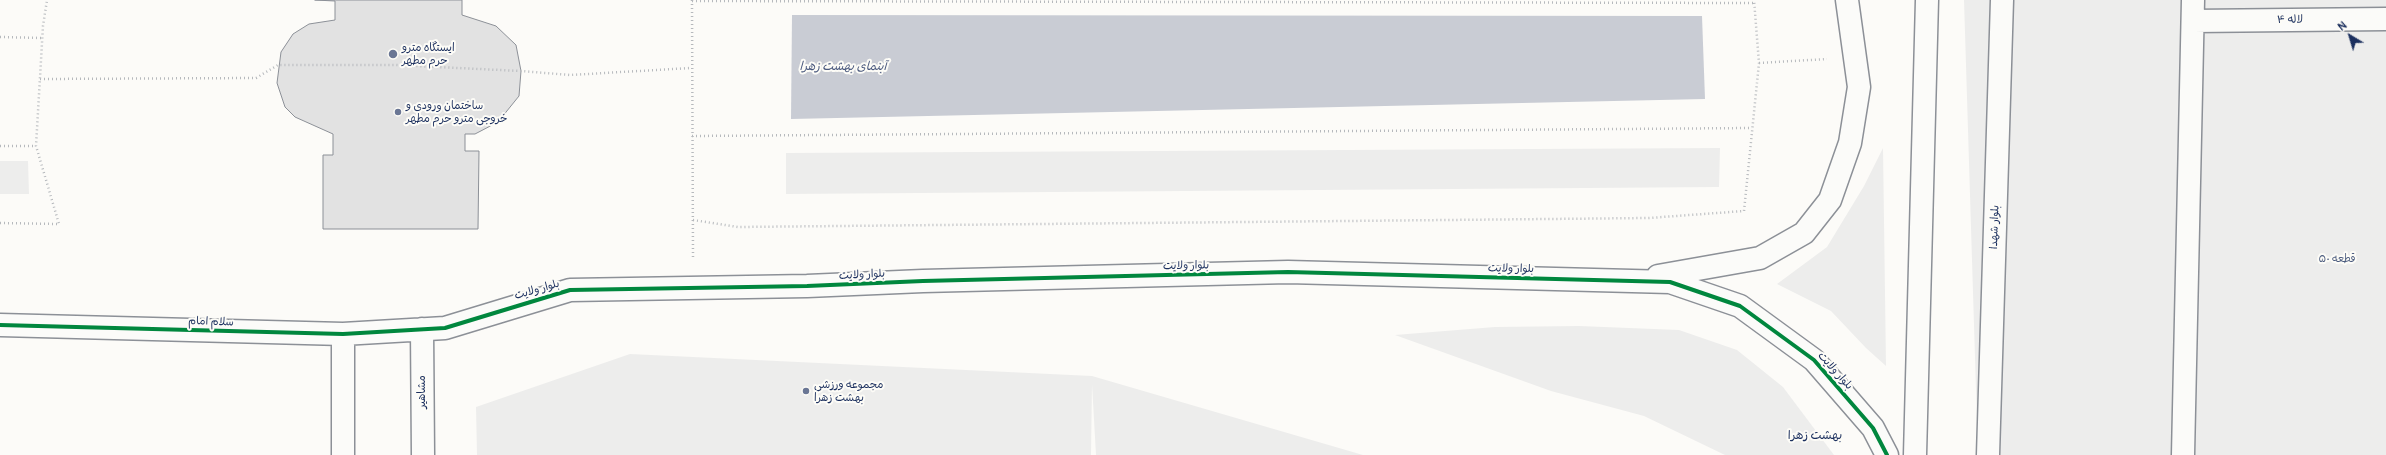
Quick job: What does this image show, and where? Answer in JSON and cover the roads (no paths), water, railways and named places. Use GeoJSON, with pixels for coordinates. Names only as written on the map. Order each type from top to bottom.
{"type":"FeatureCollection","features":[{"type":"Feature","properties":{"kind":"street"},"geometry":{"type":"LineString","coordinates":[[1625,281],[1760,258],[1804,233],[1830,200],[1850,143],[1859,87],[1847,0]]}},
{"type":"Feature","properties":{"kind":"street"},"geometry":{"type":"LineString","coordinates":[[1914,455],[1927,0]]}},
{"type":"Feature","properties":{"kind":"street","name":"بلوار شهدا"},"geometry":{"type":"LineString","coordinates":[[1988,455],[2002,0]]}},
{"type":"Feature","properties":{"kind":"street"},"geometry":{"type":"LineString","coordinates":[[2183,455],[2193,10]]}},
{"type":"Feature","properties":{"kind":"street","name":"لاله ۴"},"geometry":{"type":"LineString","coordinates":[[2193,10],[2386,19]]}},
{"type":"Feature","properties":{"kind":"street","name":"بلوار ولایت"},"geometry":{"type":"LineString","coordinates":[[422,329],[445,328],[570,290],[1288,272],[1670,282],[1740,306],[1814,360],[1873,428],[1887,455]]}},
{"type":"Feature","properties":{"kind":"street","name":"سلام امام"},"geometry":{"type":"LineString","coordinates":[[0,325],[343,334],[422,329]]}},
{"type":"Feature","properties":{"kind":"street","name":"مشاهیر"},"geometry":{"type":"LineString","coordinates":[[422,329],[423,455]]}},
{"type":"Feature","properties":{"kind":"street"},"geometry":{"type":"LineString","coordinates":[[343,334],[343,455]]}},
{"type":"Feature","properties":{"kind":"water","name":"آبنمای بهشت زهرا"},"geometry":{"type":"Polygon","coordinates":[[[792,15],[1702,16],[1705,99],[791,119],[792,15]]]}},
{"type":"Feature","properties":{"kind":"place","name":"ایستگاه مترو حرم مطهر"},"geometry":{"type":"Point","coordinates":[393,54]}},
{"type":"Feature","properties":{"kind":"place","name":"ساختمان ورودی و خروجی مترو حرم مطهر"},"geometry":{"type":"Point","coordinates":[398,112]}},
{"type":"Feature","properties":{"kind":"place","name":"مجموعه ورزشی بهشت زهرا"},"geometry":{"type":"Point","coordinates":[806,391]}},
{"type":"Feature","properties":{"kind":"district","name":"بهشت زهرا"},"geometry":{"type":"Point","coordinates":[1815,436]}},
{"type":"Feature","properties":{"kind":"park label","name":"قطعه ۵۰"},"geometry":{"type":"Point","coordinates":[2337,259]}}]}
